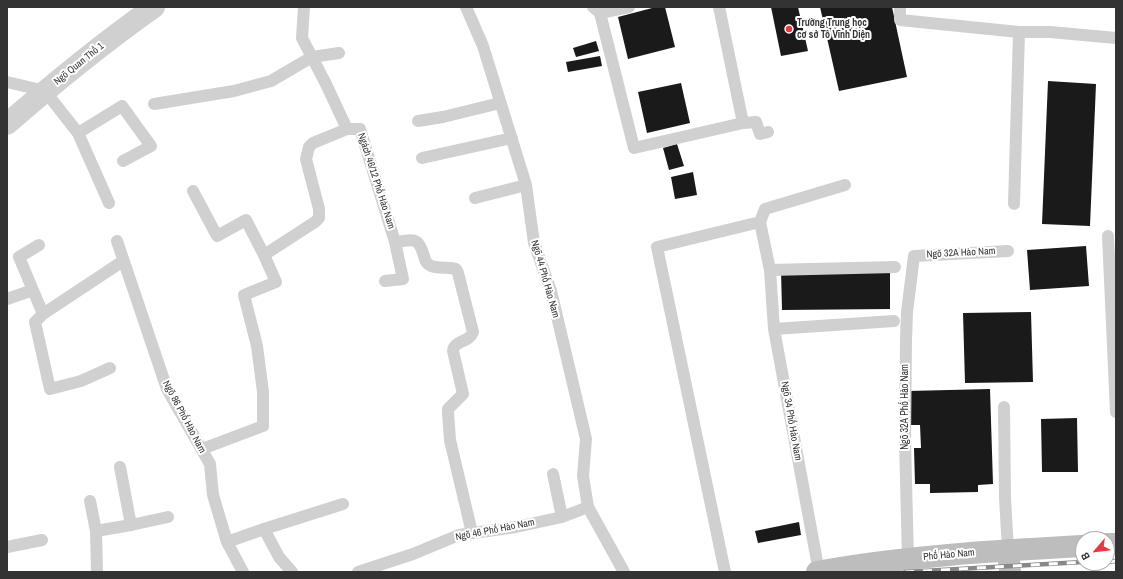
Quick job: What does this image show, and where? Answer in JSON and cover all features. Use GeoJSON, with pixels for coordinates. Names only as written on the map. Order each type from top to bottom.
{"type":"FeatureCollection","features":[{"type":"Feature","properties":{"kind":"main road","name":"Phố Hào Nam"},"geometry":{"type":"LineString","coordinates":[[818,572],[908,559],[1008,550],[1075,546]]}},
{"type":"Feature","properties":{"kind":"main road"},"geometry":{"type":"LineString","coordinates":[[1008,550],[1010,572]]}},
{"type":"Feature","properties":{"kind":"street","name":"Ngõ Quan Thổ 1"},"geometry":{"type":"LineString","coordinates":[[7,124],[45,91],[120,31],[154,7]]}},
{"type":"Feature","properties":{"kind":"lane"},"geometry":{"type":"LineString","coordinates":[[264,255],[319,218],[319,209],[306,159],[309,147],[313,143],[347,129],[302,38],[304,7]]}},
{"type":"Feature","properties":{"kind":"lane","name":"Ngõ 44 Phố Hào Nam"},"geometry":{"type":"LineString","coordinates":[[466,7],[483,46],[526,185],[534,243],[551,291],[586,438],[583,476],[588,507],[624,572]]}},
{"type":"Feature","properties":{"kind":"lane"},"geometry":{"type":"LineString","coordinates":[[629,7],[596,10],[634,148],[743,123],[756,122],[760,134],[768,132]]}},
{"type":"Feature","properties":{"kind":"lane"},"geometry":{"type":"LineString","coordinates":[[719,7],[743,123]]}},
{"type":"Feature","properties":{"kind":"lane"},"geometry":{"type":"LineString","coordinates":[[900,7],[900,20],[1018,32],[1050,32],[1116,38]]}},
{"type":"Feature","properties":{"kind":"lane"},"geometry":{"type":"LineString","coordinates":[[1014,204],[1018,32]]}},
{"type":"Feature","properties":{"kind":"lane"},"geometry":{"type":"LineString","coordinates":[[154,104],[234,91],[271,81],[312,57],[339,53]]}},
{"type":"Feature","properties":{"kind":"lane"},"geometry":{"type":"LineString","coordinates":[[7,82],[45,91],[78,134],[109,203]]}},
{"type":"Feature","properties":{"kind":"lane"},"geometry":{"type":"LineString","coordinates":[[418,121],[443,117],[500,103]]}},
{"type":"Feature","properties":{"kind":"lane"},"geometry":{"type":"LineString","coordinates":[[78,134],[122,106],[151,146],[123,161]]}},
{"type":"Feature","properties":{"kind":"lane","name":"Ngách 46/12 Phố Hào Nam"},"geometry":{"type":"LineString","coordinates":[[347,129],[360,129],[395,242],[418,241],[428,265],[456,269],[458,273],[473,332],[469,338],[456,344],[454,347],[453,351],[463,394],[448,409],[448,412],[450,440],[472,533]]}},
{"type":"Feature","properties":{"kind":"lane"},"geometry":{"type":"LineString","coordinates":[[422,158],[512,138]]}},
{"type":"Feature","properties":{"kind":"lane"},"geometry":{"type":"LineString","coordinates":[[475,198],[526,185]]}},
{"type":"Feature","properties":{"kind":"lane"},"geometry":{"type":"LineString","coordinates":[[726,572],[657,247],[760,222],[765,209],[845,185]]}},
{"type":"Feature","properties":{"kind":"lane"},"geometry":{"type":"LineString","coordinates":[[193,191],[217,236],[246,220],[276,282],[244,296],[257,346],[263,392],[263,426],[202,450]]}},
{"type":"Feature","properties":{"kind":"lane","name":"Ngõ 34 Phố Hào Nam"},"geometry":{"type":"LineString","coordinates":[[760,222],[770,270],[774,330],[818,572]]}},
{"type":"Feature","properties":{"kind":"lane"},"geometry":{"type":"LineString","coordinates":[[1108,236],[1116,412]]}},
{"type":"Feature","properties":{"kind":"lane","name":"Ngõ 86 Phố Hào Nam"},"geometry":{"type":"LineString","coordinates":[[117,241],[167,389],[210,464],[213,495],[227,542],[243,572]]}},
{"type":"Feature","properties":{"kind":"lane"},"geometry":{"type":"LineString","coordinates":[[385,281],[403,279],[395,242]]}},
{"type":"Feature","properties":{"kind":"lane"},"geometry":{"type":"LineString","coordinates":[[39,245],[19,257],[43,314]]}},
{"type":"Feature","properties":{"kind":"lane","name":"Ngõ 32A Hào Nam"},"geometry":{"type":"LineString","coordinates":[[914,256],[1008,251]]}},
{"type":"Feature","properties":{"kind":"lane","name":"Ngõ 32A Phố Hào Nam"},"geometry":{"type":"LineString","coordinates":[[908,559],[905,441],[906,340],[907,312],[914,256]]}},
{"type":"Feature","properties":{"kind":"lane"},"geometry":{"type":"LineString","coordinates":[[110,368],[81,381],[50,389],[35,322],[43,314],[123,261]]}},
{"type":"Feature","properties":{"kind":"lane"},"geometry":{"type":"LineString","coordinates":[[770,270],[895,267]]}},
{"type":"Feature","properties":{"kind":"lane"},"geometry":{"type":"LineString","coordinates":[[7,299],[33,290]]}},
{"type":"Feature","properties":{"kind":"lane"},"geometry":{"type":"LineString","coordinates":[[774,330],[894,321]]}},
{"type":"Feature","properties":{"kind":"lane"},"geometry":{"type":"LineString","coordinates":[[1004,407],[1005,498],[1008,550]]}},
{"type":"Feature","properties":{"kind":"lane"},"geometry":{"type":"LineString","coordinates":[[120,467],[131,525]]}},
{"type":"Feature","properties":{"kind":"lane"},"geometry":{"type":"LineString","coordinates":[[553,474],[562,517]]}},
{"type":"Feature","properties":{"kind":"lane"},"geometry":{"type":"LineString","coordinates":[[90,501],[96,530],[97,572]]}},
{"type":"Feature","properties":{"kind":"lane"},"geometry":{"type":"LineString","coordinates":[[227,542],[343,504]]}},
{"type":"Feature","properties":{"kind":"lane","name":"Ngõ 46 Phố Hào Nam"},"geometry":{"type":"LineString","coordinates":[[358,572],[413,554],[459,535],[516,527],[562,517],[588,507]]}},
{"type":"Feature","properties":{"kind":"lane"},"geometry":{"type":"LineString","coordinates":[[96,530],[131,525],[168,516]]}},
{"type":"Feature","properties":{"kind":"lane"},"geometry":{"type":"LineString","coordinates":[[264,529],[279,556],[292,572]]}},
{"type":"Feature","properties":{"kind":"lane"},"geometry":{"type":"LineString","coordinates":[[7,547],[42,540]]}},
{"type":"Feature","properties":{"kind":"building"},"geometry":{"type":"Polygon","coordinates":[[[656,7],[665,7],[675,47],[628,59],[618,17],[656,7]]]}},
{"type":"Feature","properties":{"kind":"building","name":"Trường Trung học cơ sở Tô Vĩnh Diện"},"geometry":{"type":"Polygon","coordinates":[[[771,7],[798,7],[808,51],[781,56],[771,7]]]}},
{"type":"Feature","properties":{"kind":"building"},"geometry":{"type":"Polygon","coordinates":[[[820,7],[892,7],[907,77],[839,91],[820,7]]]}},
{"type":"Feature","properties":{"kind":"building"},"geometry":{"type":"Polygon","coordinates":[[[596,41],[599,51],[576,57],[573,48],[596,41]]]}},
{"type":"Feature","properties":{"kind":"building"},"geometry":{"type":"Polygon","coordinates":[[[600,56],[602,66],[568,72],[566,62],[600,56]]]}},
{"type":"Feature","properties":{"kind":"building"},"geometry":{"type":"Polygon","coordinates":[[[1048,81],[1096,84],[1090,226],[1042,224],[1048,81]]]}},
{"type":"Feature","properties":{"kind":"building"},"geometry":{"type":"Polygon","coordinates":[[[681,83],[690,123],[647,133],[638,92],[681,83]]]}},
{"type":"Feature","properties":{"kind":"building"},"geometry":{"type":"Polygon","coordinates":[[[677,144],[684,166],[669,170],[663,148],[677,144]]]}},
{"type":"Feature","properties":{"kind":"building"},"geometry":{"type":"Polygon","coordinates":[[[693,172],[697,195],[675,199],[671,177],[693,172]]]}},
{"type":"Feature","properties":{"kind":"building"},"geometry":{"type":"Polygon","coordinates":[[[1086,246],[1089,286],[1030,290],[1027,250],[1086,246]]]}},
{"type":"Feature","properties":{"kind":"building"},"geometry":{"type":"Polygon","coordinates":[[[890,269],[890,309],[782,310],[781,270],[890,269]]]}},
{"type":"Feature","properties":{"kind":"building"},"geometry":{"type":"Polygon","coordinates":[[[1031,312],[1033,382],[965,383],[963,313],[1031,312]]]}},
{"type":"Feature","properties":{"kind":"building"},"geometry":{"type":"Polygon","coordinates":[[[990,389],[993,484],[978,485],[978,492],[930,493],[930,484],[915,484],[914,448],[921,448],[920,425],[909,425],[908,391],[990,389]]]}},
{"type":"Feature","properties":{"kind":"building"},"geometry":{"type":"Polygon","coordinates":[[[1077,418],[1078,472],[1042,472],[1041,419],[1077,418]]]}},
{"type":"Feature","properties":{"kind":"building"},"geometry":{"type":"Polygon","coordinates":[[[799,522],[801,535],[758,543],[755,531],[799,522]]]}},
{"type":"Feature","properties":{"kind":"railway"},"geometry":{"type":"LineString","coordinates":[[905,572],[1075,562]]}},
{"type":"Feature","properties":{"kind":"place","name":"Trường Trung học cơ sở Tô Vĩnh Diện"},"geometry":{"type":"Point","coordinates":[789,29]}}]}
